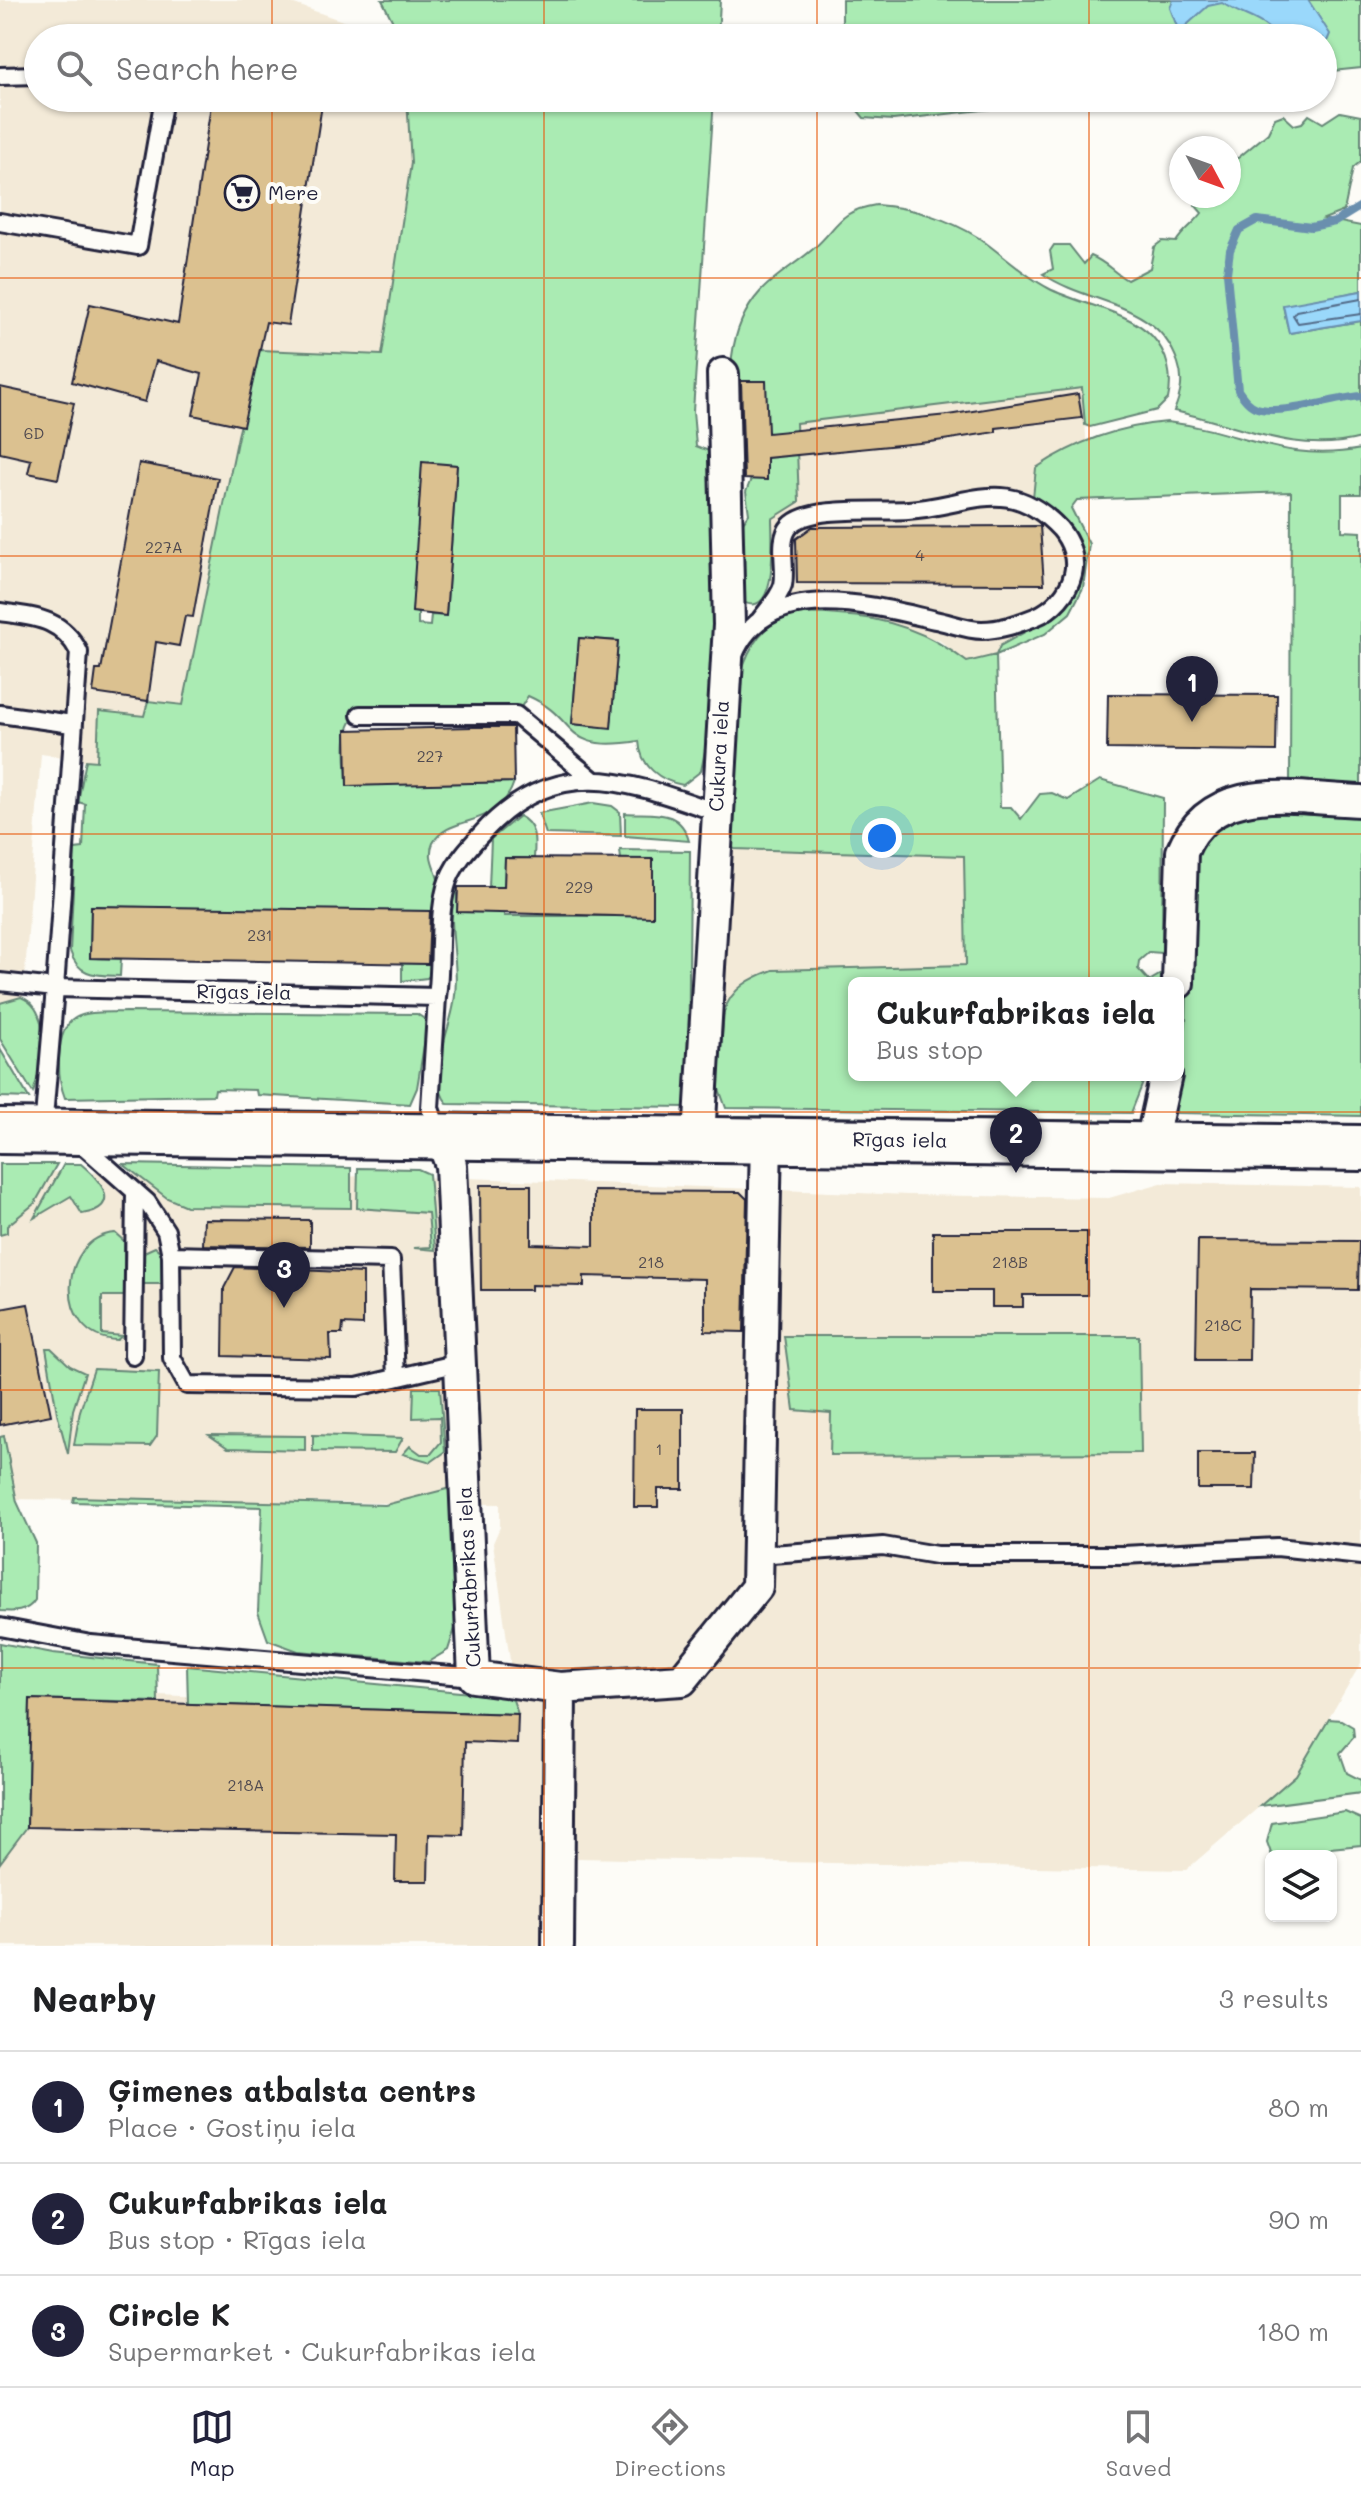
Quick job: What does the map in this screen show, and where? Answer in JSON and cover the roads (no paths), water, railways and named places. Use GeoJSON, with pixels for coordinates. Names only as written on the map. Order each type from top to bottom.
{"type":"FeatureCollection","features":[{"type":"Feature","properties":{"kind":"highway","name":"Rīgas iela"},"geometry":{"type":"LineString","coordinates":[[0,1131],[766,1138],[1361,1148]]}},
{"type":"Feature","properties":{"kind":"street","name":"Cukura iela"},"geometry":{"type":"LineString","coordinates":[[699,1138],[722,683],[729,625],[723,374]]}},
{"type":"Feature","properties":{"kind":"street"},"geometry":{"type":"LineString","coordinates":[[1178,977],[1182,852],[1190,832],[1204,816],[1228,804],[1259,798],[1361,801]]}},
{"type":"Feature","properties":{"kind":"street"},"geometry":{"type":"LineString","coordinates":[[1151,1143],[1165,1081]]}},
{"type":"Feature","properties":{"kind":"street","name":"Cukurfabrikas iela"},"geometry":{"type":"LineString","coordinates":[[440,1135],[451,1165],[474,1677],[560,1688],[682,1680],[757,1587],[766,1138]]}},
{"type":"Feature","properties":{"kind":"street"},"geometry":{"type":"LineString","coordinates":[[558,1946],[560,1688]]}},
{"type":"Feature","properties":{"kind":"lane"},"geometry":{"type":"LineString","coordinates":[[0,76],[24,75]]}},
{"type":"Feature","properties":{"kind":"lane"},"geometry":{"type":"LineString","coordinates":[[0,222],[138,246],[162,112]]}},
{"type":"Feature","properties":{"kind":"lane"},"geometry":{"type":"LineString","coordinates":[[722,683],[738,645],[783,586],[784,537],[801,517],[815,513],[913,510],[992,494],[1013,497],[1049,518],[1072,548],[1075,568],[1071,584],[1061,598],[1041,615],[1010,627],[979,631],[845,602],[813,602],[782,608],[760,620]]}},
{"type":"Feature","properties":{"kind":"lane"},"geometry":{"type":"LineString","coordinates":[[0,612],[48,619],[70,636],[79,652],[72,724],[66,868],[55,988],[55,1130],[135,1191],[162,1222],[171,1255],[172,1358],[187,1385],[357,1387],[459,1363]]}},
{"type":"Feature","properties":{"kind":"lane"},"geometry":{"type":"LineString","coordinates":[[0,714],[72,724]]}},
{"type":"Feature","properties":{"kind":"lane"},"geometry":{"type":"LineString","coordinates":[[360,715],[516,715],[592,779]]}},
{"type":"Feature","properties":{"kind":"lane"},"geometry":{"type":"LineString","coordinates":[[440,1135],[430,1108],[443,904],[447,884],[460,861],[494,821],[528,796],[549,786],[592,779],[639,786],[716,812]]}},
{"type":"Feature","properties":{"kind":"lane","name":"Rīgas iela"},"geometry":{"type":"LineString","coordinates":[[0,982],[55,988],[437,997]]}},
{"type":"Feature","properties":{"kind":"lane"},"geometry":{"type":"LineString","coordinates":[[133,1356],[135,1191]]}},
{"type":"Feature","properties":{"kind":"lane"},"geometry":{"type":"LineString","coordinates":[[171,1255],[391,1260],[396,1378]]}},
{"type":"Feature","properties":{"kind":"lane"},"geometry":{"type":"LineString","coordinates":[[757,1555],[883,1546],[936,1555],[1123,1555],[1277,1547],[1361,1556]]}},
{"type":"Feature","properties":{"kind":"lane"},"geometry":{"type":"LineString","coordinates":[[0,1627],[91,1644],[474,1677]]}},
{"type":"Feature","properties":{"kind":"water"},"geometry":{"type":"Polygon","coordinates":[[[1173,0],[1308,0],[1324,24],[1262,24],[1222,3],[1208,6],[1188,24],[1176,24],[1170,8],[1173,0]]]}},
{"type":"Feature","properties":{"kind":"water"},"geometry":{"type":"Polygon","coordinates":[[[1361,291],[1361,321],[1289,333],[1283,305],[1361,291]]]}},
{"type":"Feature","properties":{"kind":"waterway"},"geometry":{"type":"LineString","coordinates":[[1361,206],[1335,222],[1311,227],[1257,220],[1239,230],[1230,250],[1227,273],[1238,390],[1248,403],[1257,408],[1280,410],[1361,396]]}},
{"type":"Feature","properties":{"kind":"place","name":"Mere"},"geometry":{"type":"Point","coordinates":[242,193]}},
{"type":"Feature","properties":{"kind":"place","name":"Ģimenes atbalsta centrs"},"geometry":{"type":"Point","coordinates":[1192,722]}},
{"type":"Feature","properties":{"kind":"place","name":"Cukurfabrikas iela"},"geometry":{"type":"Point","coordinates":[1016,1173]}},
{"type":"Feature","properties":{"kind":"place","name":"Circle K"},"geometry":{"type":"Point","coordinates":[284,1308]}}]}
